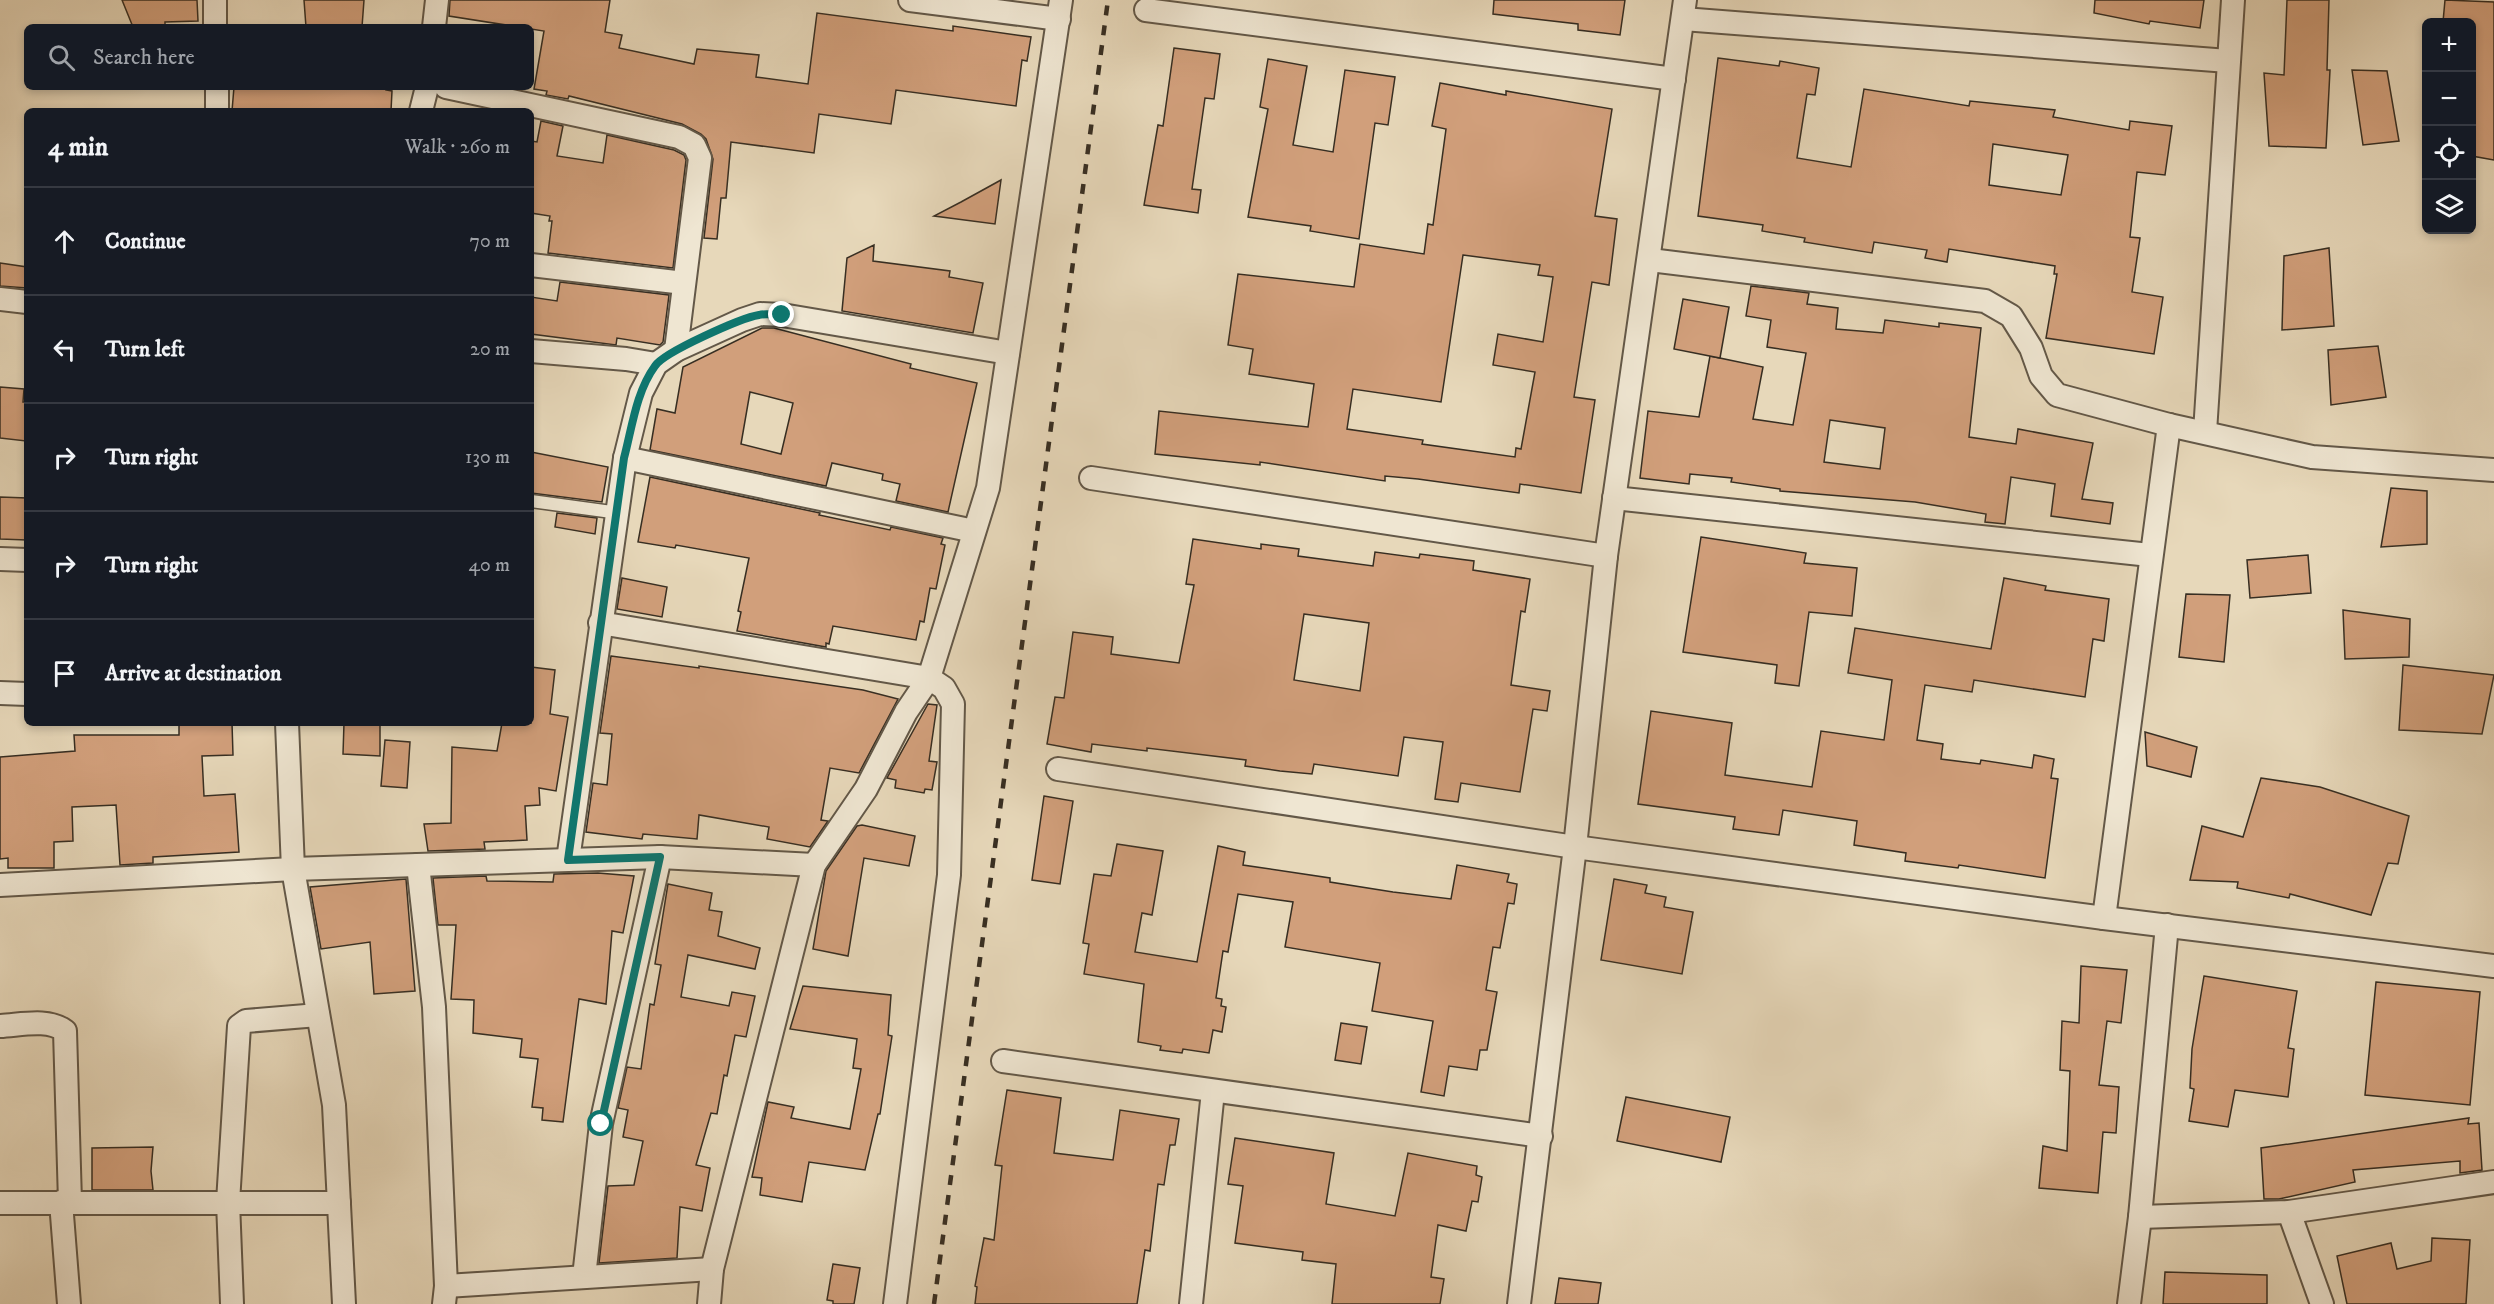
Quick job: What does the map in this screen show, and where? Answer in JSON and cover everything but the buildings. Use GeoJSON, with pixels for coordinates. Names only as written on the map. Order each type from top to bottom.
{"type":"FeatureCollection","features":[{"type":"Feature","properties":{"kind":"street"},"geometry":{"type":"LineString","coordinates":[[215,0],[215,24]]}},
{"type":"Feature","properties":{"kind":"street"},"geometry":{"type":"LineString","coordinates":[[434,24],[437,0]]}},
{"type":"Feature","properties":{"kind":"street"},"geometry":{"type":"LineString","coordinates":[[709,1304],[712,1269],[813,865],[866,789],[906,712],[929,678],[988,488],[1060,10],[910,0]]}},
{"type":"Feature","properties":{"kind":"street"},"geometry":{"type":"LineString","coordinates":[[2205,432],[2233,0]]}},
{"type":"Feature","properties":{"kind":"street"},"geometry":{"type":"LineString","coordinates":[[1146,10],[1674,79]]}},
{"type":"Feature","properties":{"kind":"street"},"geometry":{"type":"LineString","coordinates":[[1519,1304],[1575,848],[1606,556],[1684,10],[2228,61]]}},
{"type":"Feature","properties":{"kind":"street"},"geometry":{"type":"LineString","coordinates":[[217,90],[217,108]]}},
{"type":"Feature","properties":{"kind":"street"},"geometry":{"type":"LineString","coordinates":[[422,108],[426,90]]}},
{"type":"Feature","properties":{"kind":"street"},"geometry":{"type":"LineString","coordinates":[[460,90],[679,137],[694,145],[700,158],[676,350]]}},
{"type":"Feature","properties":{"kind":"street"},"geometry":{"type":"LineString","coordinates":[[1650,260],[1985,301],[2011,316],[2031,348],[2041,376],[2057,394],[2169,425],[2312,457],[2494,470]]}},
{"type":"Feature","properties":{"kind":"street"},"geometry":{"type":"LineString","coordinates":[[534,265],[684,283]]}},
{"type":"Feature","properties":{"kind":"street"},"geometry":{"type":"LineString","coordinates":[[0,299],[24,302]]}},
{"type":"Feature","properties":{"kind":"street"},"geometry":{"type":"LineString","coordinates":[[568,860],[600,622],[619,513],[624,458],[641,393],[656,364],[676,350],[760,314],[782,315],[1008,353]]}},
{"type":"Feature","properties":{"kind":"street"},"geometry":{"type":"LineString","coordinates":[[534,357],[626,359],[656,364]]}},
{"type":"Feature","properties":{"kind":"street"},"geometry":{"type":"LineString","coordinates":[[2104,918],[2150,555],[2169,425]]}},
{"type":"Feature","properties":{"kind":"street"},"geometry":{"type":"LineString","coordinates":[[624,458],[974,531]]}},
{"type":"Feature","properties":{"kind":"street"},"geometry":{"type":"LineString","coordinates":[[1091,478],[1606,556]]}},
{"type":"Feature","properties":{"kind":"street"},"geometry":{"type":"LineString","coordinates":[[1614,498],[2150,555]]}},
{"type":"Feature","properties":{"kind":"street"},"geometry":{"type":"LineString","coordinates":[[0,559],[24,560]]}},
{"type":"Feature","properties":{"kind":"street"},"geometry":{"type":"LineString","coordinates":[[600,622],[929,678],[944,688],[954,704],[949,875],[896,1304]]}},
{"type":"Feature","properties":{"kind":"street"},"geometry":{"type":"LineString","coordinates":[[0,693],[24,694]]}},
{"type":"Feature","properties":{"kind":"street"},"geometry":{"type":"LineString","coordinates":[[287,726],[293,868],[334,1105],[344,1304]]}},
{"type":"Feature","properties":{"kind":"street"},"geometry":{"type":"LineString","coordinates":[[1058,769],[1575,848],[2104,918],[2494,966]]}},
{"type":"Feature","properties":{"kind":"street"},"geometry":{"type":"LineString","coordinates":[[0,885],[293,868],[660,857],[813,865]]}},
{"type":"Feature","properties":{"kind":"street"},"geometry":{"type":"LineString","coordinates":[[584,1277],[601,1124],[660,857]]}},
{"type":"Feature","properties":{"kind":"street"},"geometry":{"type":"LineString","coordinates":[[418,865],[434,1006],[445,1295],[584,1277],[712,1269]]}},
{"type":"Feature","properties":{"kind":"street"},"geometry":{"type":"LineString","coordinates":[[2129,1304],[2140,1217],[2167,925]]}},
{"type":"Feature","properties":{"kind":"street"},"geometry":{"type":"LineString","coordinates":[[232,1304],[228,1202],[239,1026],[246,1021],[318,1015]]}},
{"type":"Feature","properties":{"kind":"street"},"geometry":{"type":"LineString","coordinates":[[0,1026],[45,1023],[57,1025],[65,1031],[65,1202],[69,1304]]}},
{"type":"Feature","properties":{"kind":"street"},"geometry":{"type":"LineString","coordinates":[[1003,1061],[1541,1136]]}},
{"type":"Feature","properties":{"kind":"street"},"geometry":{"type":"LineString","coordinates":[[1191,1304],[1213,1090]]}},
{"type":"Feature","properties":{"kind":"street"},"geometry":{"type":"LineString","coordinates":[[2140,1217],[2289,1212],[2494,1182]]}},
{"type":"Feature","properties":{"kind":"street"},"geometry":{"type":"LineString","coordinates":[[0,1203],[339,1203]]}},
{"type":"Feature","properties":{"kind":"street"},"geometry":{"type":"LineString","coordinates":[[2289,1212],[2322,1304]]}},
{"type":"Feature","properties":{"kind":"lane"},"geometry":{"type":"LineString","coordinates":[[534,501],[619,513]]}},
{"type":"Feature","properties":{"kind":"railway"},"geometry":{"type":"LineString","coordinates":[[934,1304],[1108,0]]}},
{"type":"Feature","properties":{"kind":"route"},"geometry":{"type":"LineString","coordinates":[[601,1124],[660,857],[568,860],[600,622],[619,513],[624,458],[641,393],[656,364],[676,350],[742,320],[760,314],[782,315]]}}]}
